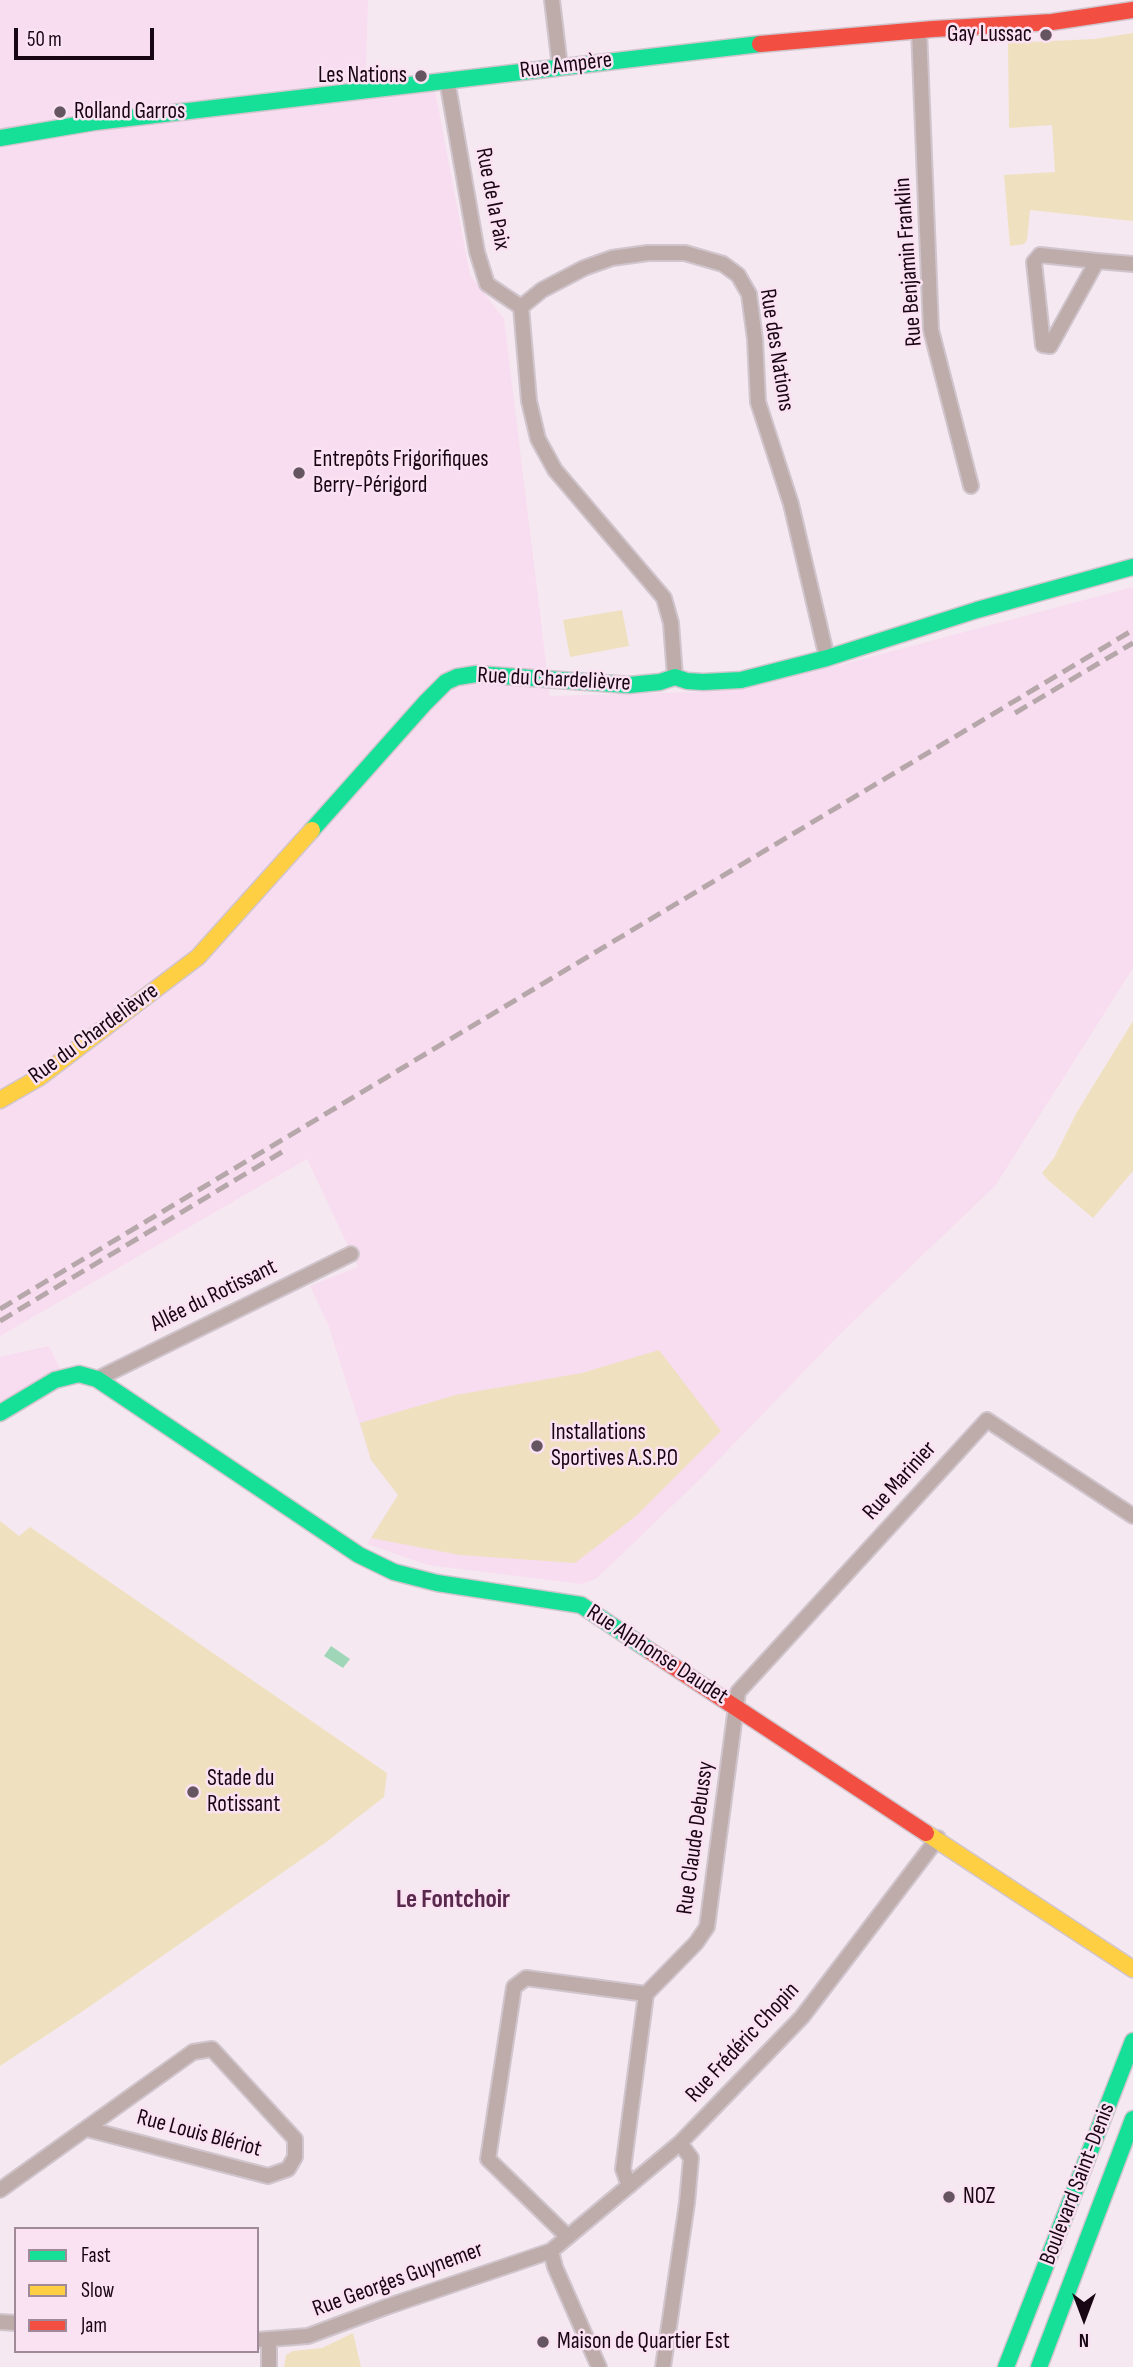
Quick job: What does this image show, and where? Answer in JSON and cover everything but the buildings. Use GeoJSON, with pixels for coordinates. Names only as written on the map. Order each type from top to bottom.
{"type":"FeatureCollection","features":[{"type":"Feature","properties":{"kind":"street"},"geometry":{"type":"LineString","coordinates":[[552,0],[560,67]]}},
{"type":"Feature","properties":{"kind":"street","name":"Rue Ampère"},"geometry":{"type":"LineString","coordinates":[[0,138],[95,122],[560,67],[775,43],[1052,22],[1133,9]]}},
{"type":"Feature","properties":{"kind":"street","name":"Rue Benjamin Franklin"},"geometry":{"type":"LineString","coordinates":[[919,30],[931,330],[971,486]]}},
{"type":"Feature","properties":{"kind":"street","name":"Rue de la Paix"},"geometry":{"type":"LineString","coordinates":[[447,80],[477,252],[487,285],[521,307]]}},
{"type":"Feature","properties":{"kind":"street","name":"Rue des Nations"},"geometry":{"type":"LineString","coordinates":[[521,307],[542,290],[584,268],[612,258],[648,253],[685,253],[723,264],[738,275],[749,294],[755,339],[758,402],[791,504],[827,658]]}},
{"type":"Feature","properties":{"kind":"street"},"geometry":{"type":"LineString","coordinates":[[1097,261],[1050,346],[1043,345],[1034,262],[1040,255],[1133,264]]}},
{"type":"Feature","properties":{"kind":"street"},"geometry":{"type":"LineString","coordinates":[[521,307],[529,401],[538,439],[555,470],[664,598],[671,623],[675,677]]}},
{"type":"Feature","properties":{"kind":"street","name":"Rue du Chardelièvre"},"geometry":{"type":"LineString","coordinates":[[0,1100],[40,1077],[198,957],[446,682],[475,674],[629,685],[675,677],[687,681],[719,683],[768,674],[827,658],[1133,567]]}},
{"type":"Feature","properties":{"kind":"street","name":"Allée du Rotissant"},"geometry":{"type":"LineString","coordinates":[[97,1379],[351,1254]]}},
{"type":"Feature","properties":{"kind":"street","name":"Rue Alphonse Daudet"},"geometry":{"type":"LineString","coordinates":[[0,1413],[55,1380],[79,1374],[97,1379],[359,1555],[394,1572],[437,1583],[581,1605],[1133,1969]]}},
{"type":"Feature","properties":{"kind":"street","name":"Rue Marinier"},"geometry":{"type":"LineString","coordinates":[[735,1706],[738,1692],[987,1420],[1133,1516]]}},
{"type":"Feature","properties":{"kind":"street","name":"Rue Claude Debussy"},"geometry":{"type":"LineString","coordinates":[[646,1994],[696,1943],[707,1927],[735,1706]]}},
{"type":"Feature","properties":{"kind":"street","name":"Rue Frédéric Chopin"},"geometry":{"type":"LineString","coordinates":[[551,2251],[680,2143],[802,2017],[938,1838]]}},
{"type":"Feature","properties":{"kind":"street"},"geometry":{"type":"LineString","coordinates":[[568,2237],[488,2160],[514,1987],[526,1978],[646,1994],[623,2169],[629,2186]]}},
{"type":"Feature","properties":{"kind":"street","name":"Boulevard Saint-Denis"},"geometry":{"type":"LineString","coordinates":[[1006,2367],[1133,2041]]}},
{"type":"Feature","properties":{"kind":"street","name":"Rue Louis Blériot"},"geometry":{"type":"LineString","coordinates":[[0,2190],[193,2052],[212,2049],[295,2139],[295,2157],[288,2169],[268,2176],[87,2129]]}},
{"type":"Feature","properties":{"kind":"street","name":"Boulevard Saint-Denis"},"geometry":{"type":"LineString","coordinates":[[1040,2367],[1133,2119]]}},
{"type":"Feature","properties":{"kind":"street"},"geometry":{"type":"LineString","coordinates":[[663,2367],[691,2158],[680,2143]]}},
{"type":"Feature","properties":{"kind":"street"},"geometry":{"type":"LineString","coordinates":[[551,2251],[555,2267],[599,2367]]}},
{"type":"Feature","properties":{"kind":"street","name":"Rue Georges Guynemer"},"geometry":{"type":"LineString","coordinates":[[263,2340],[308,2336],[551,2251]]}},
{"type":"Feature","properties":{"kind":"street"},"geometry":{"type":"LineString","coordinates":[[263,2340],[269,2367]]}},
{"type":"Feature","properties":{"kind":"shaded area"},"geometry":{"type":"Polygon","coordinates":[[[0,0],[368,0],[365,97],[435,91],[470,275],[504,319],[550,696],[694,692],[837,666],[1133,587],[1133,968],[995,1186],[842,1332],[699,1480],[597,1578],[582,1584],[428,1565],[367,1544],[398,1495],[371,1460],[328,1324],[310,1286],[358,1267],[307,1159],[0,1336],[0,0]]]}},
{"type":"Feature","properties":{"kind":"shaded area"},"geometry":{"type":"Polygon","coordinates":[[[1133,33],[1133,221],[1030,210],[1027,240],[1024,244],[1010,246],[1004,175],[1055,172],[1052,125],[1009,128],[1008,43],[1095,39],[1133,33]]]}},
{"type":"Feature","properties":{"kind":"shaded area"},"geometry":{"type":"Polygon","coordinates":[[[622,610],[629,646],[570,657],[563,620],[622,610]]]}},
{"type":"Feature","properties":{"kind":"shaded area"},"geometry":{"type":"Polygon","coordinates":[[[1133,1021],[1133,1171],[1093,1218],[1042,1173],[1054,1158],[1077,1112],[1133,1021]]]}},
{"type":"Feature","properties":{"kind":"shaded area"},"geometry":{"type":"Polygon","coordinates":[[[49,1346],[61,1371],[0,1406],[0,1357],[49,1346]]]}},
{"type":"Feature","properties":{"kind":"shaded area","name":"Installations Sportives A.S.P.O"},"geometry":{"type":"Polygon","coordinates":[[[659,1350],[721,1431],[636,1516],[575,1563],[460,1555],[371,1538],[398,1495],[371,1460],[360,1423],[456,1395],[582,1373],[659,1350]]]}},
{"type":"Feature","properties":{"kind":"shaded area","name":"Stade du Rotissant"},"geometry":{"type":"Polygon","coordinates":[[[0,1521],[19,1536],[30,1527],[387,1773],[384,1797],[325,1843],[0,2066],[0,1521]]]}},
{"type":"Feature","properties":{"kind":"shaded area"},"geometry":{"type":"Polygon","coordinates":[[[331,1646],[350,1659],[343,1668],[324,1656],[331,1646]]]}},
{"type":"Feature","properties":{"kind":"shaded area"},"geometry":{"type":"Polygon","coordinates":[[[353,2333],[361,2367],[284,2367],[286,2355],[293,2351],[322,2348],[353,2333]]]}},
{"type":"Feature","properties":{"kind":"railway"},"geometry":{"type":"LineString","coordinates":[[0,1309],[1133,630]]}},
{"type":"Feature","properties":{"kind":"railway"},"geometry":{"type":"LineString","coordinates":[[1015,713],[1133,643]]}},
{"type":"Feature","properties":{"kind":"railway"},"geometry":{"type":"LineString","coordinates":[[0,1321],[282,1152]]}},
{"type":"Feature","properties":{"kind":"traffic: fast"},"geometry":{"type":"LineString","coordinates":[[0,138],[95,122],[760,44]]}},
{"type":"Feature","properties":{"kind":"traffic: fast"},"geometry":{"type":"LineString","coordinates":[[312,830],[425,703],[446,682],[457,677],[476,674],[629,685],[660,682],[675,677],[703,682],[741,680],[827,658],[977,610],[1133,567]]}},
{"type":"Feature","properties":{"kind":"traffic: fast"},"geometry":{"type":"LineString","coordinates":[[0,1413],[55,1380],[79,1374],[97,1379],[359,1555],[394,1572],[437,1583],[581,1605],[650,1651]]}},
{"type":"Feature","properties":{"kind":"traffic: fast"},"geometry":{"type":"LineString","coordinates":[[1006,2367],[1133,2041]]}},
{"type":"Feature","properties":{"kind":"traffic: fast"},"geometry":{"type":"LineString","coordinates":[[1039,2367],[1133,2119]]}},
{"type":"Feature","properties":{"kind":"traffic: slow"},"geometry":{"type":"LineString","coordinates":[[0,1100],[40,1077],[198,957],[312,830]]}},
{"type":"Feature","properties":{"kind":"traffic: slow"},"geometry":{"type":"LineString","coordinates":[[926,1833],[1133,1969]]}},
{"type":"Feature","properties":{"kind":"traffic: jam"},"geometry":{"type":"LineString","coordinates":[[760,44],[1052,22],[1133,10]]}},
{"type":"Feature","properties":{"kind":"traffic: jam"},"geometry":{"type":"LineString","coordinates":[[650,1651],[926,1833]]}},
{"type":"Feature","properties":{"kind":"place","name":"Gay Lussac"},"geometry":{"type":"Point","coordinates":[1046,35]}},
{"type":"Feature","properties":{"kind":"place","name":"Les Nations"},"geometry":{"type":"Point","coordinates":[421,76]}},
{"type":"Feature","properties":{"kind":"place","name":"Rolland Garros"},"geometry":{"type":"Point","coordinates":[60,112]}},
{"type":"Feature","properties":{"kind":"place","name":"Entrepôts Frigorifiques Berry-Périgord"},"geometry":{"type":"Point","coordinates":[299,473]}},
{"type":"Feature","properties":{"kind":"place","name":"Installations Sportives A.S.P.O"},"geometry":{"type":"Point","coordinates":[537,1446]}},
{"type":"Feature","properties":{"kind":"place","name":"Stade du Rotissant"},"geometry":{"type":"Point","coordinates":[193,1792]}},
{"type":"Feature","properties":{"kind":"place","name":"NOZ"},"geometry":{"type":"Point","coordinates":[949,2197]}},
{"type":"Feature","properties":{"kind":"place","name":"Maison de Quartier Est"},"geometry":{"type":"Point","coordinates":[543,2342]}},
{"type":"Feature","properties":{"kind":"district","name":"Le Fontchoir"},"geometry":{"type":"Point","coordinates":[453,1900]}}]}
